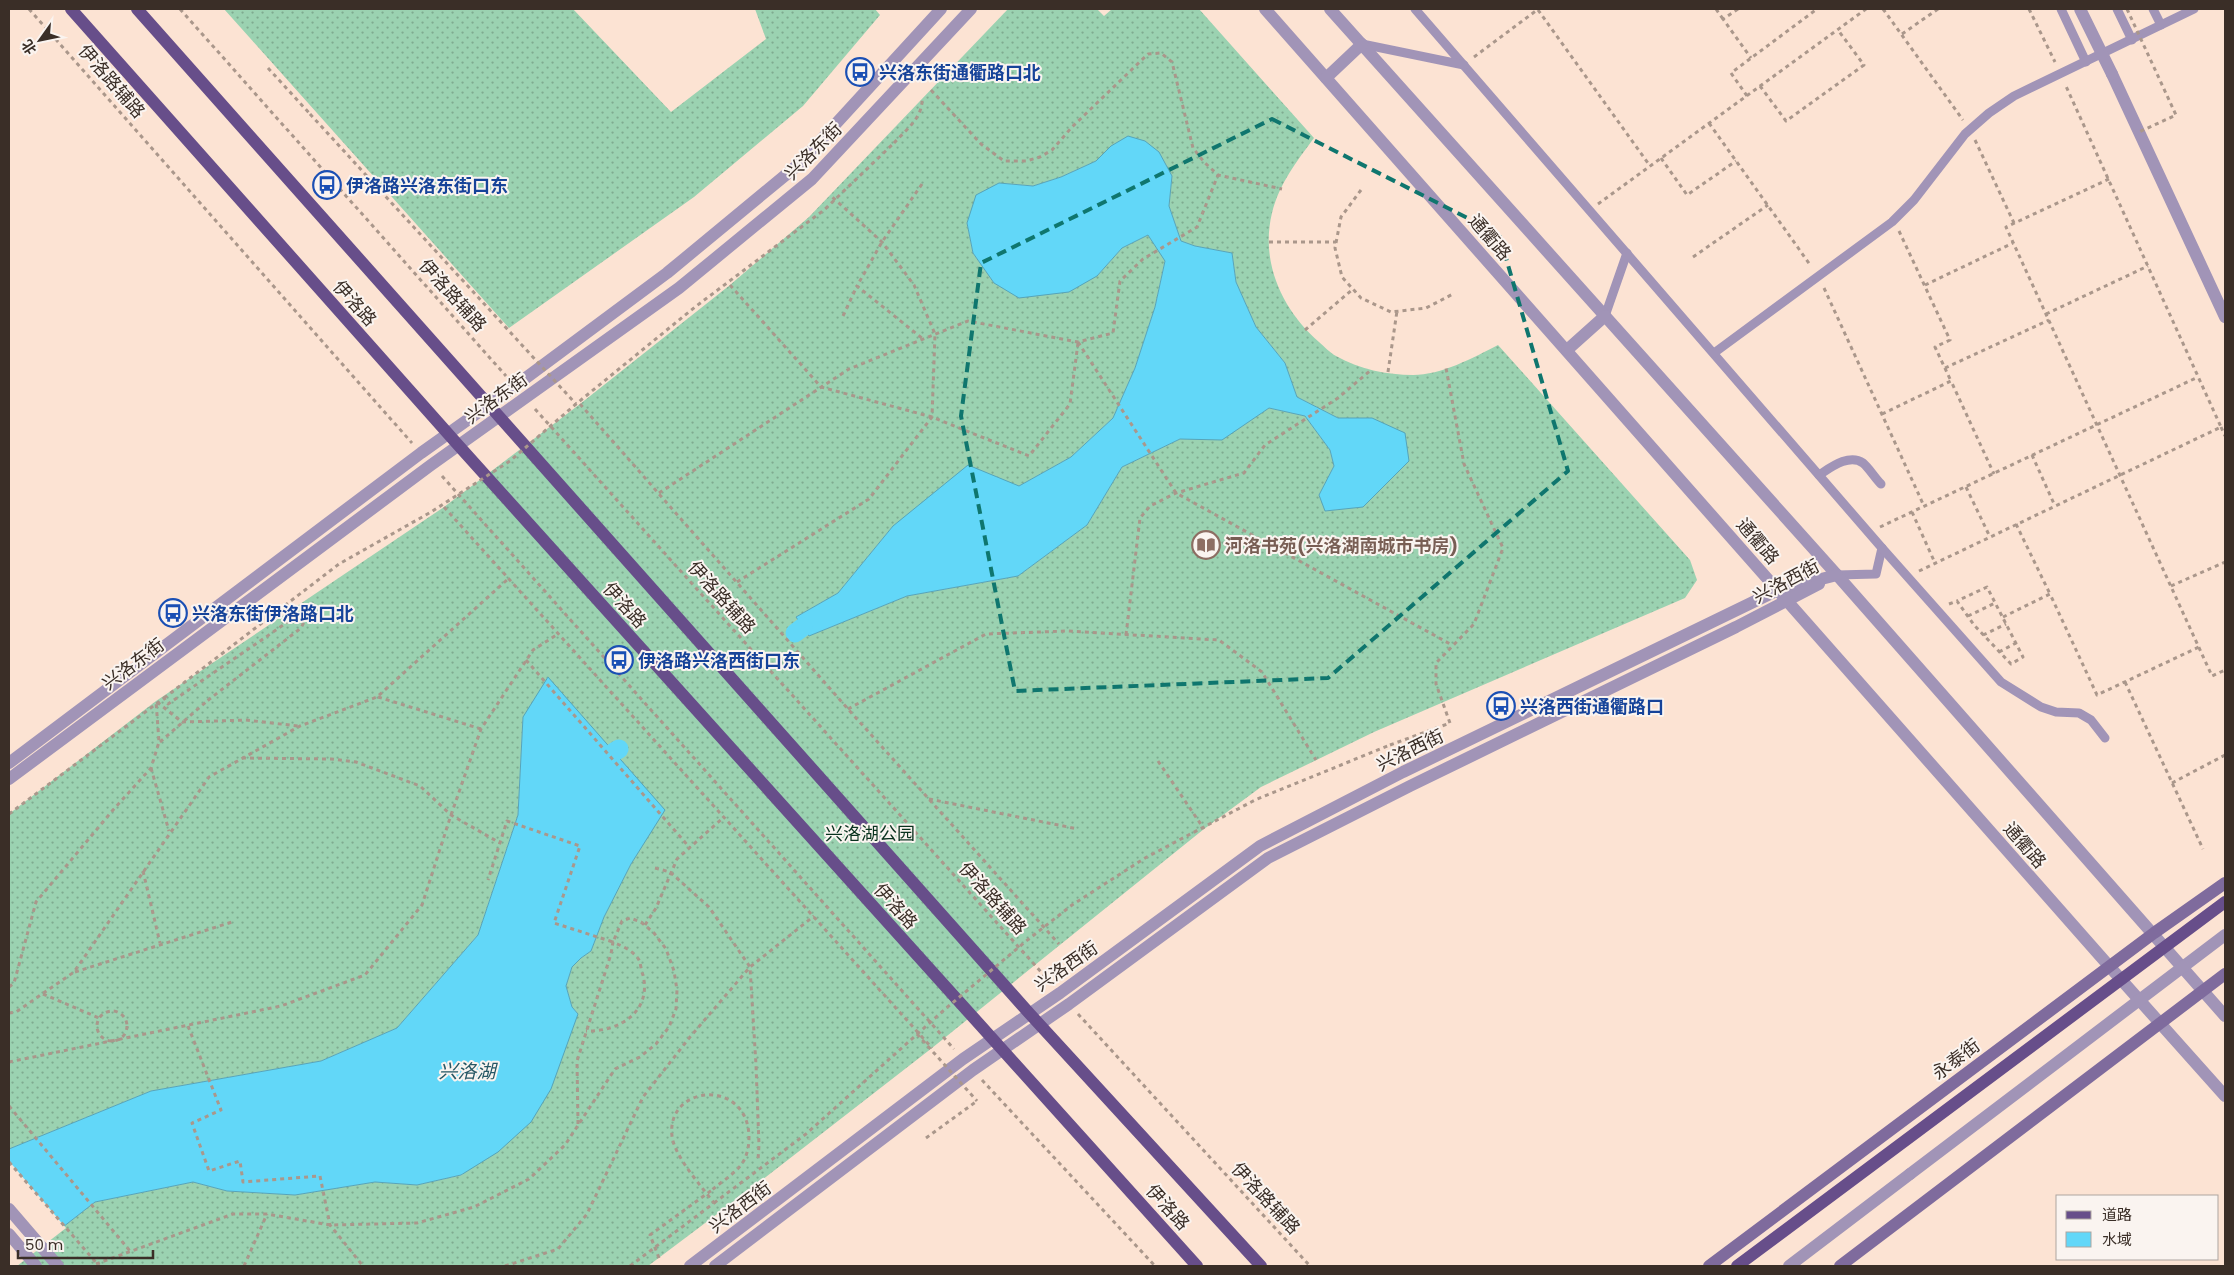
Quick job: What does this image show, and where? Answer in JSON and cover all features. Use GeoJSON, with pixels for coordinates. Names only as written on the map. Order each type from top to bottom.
{"type":"FeatureCollection","features":[{"type":"Feature","properties":{"kind":"main road","name":"伊洛路"},"geometry":{"type":"LineString","coordinates":[[71,9],[458,446],[1198,1266]]}},
{"type":"Feature","properties":{"kind":"main road","name":"伊洛路"},"geometry":{"type":"LineString","coordinates":[[137,9],[1039,1024],[1261,1266]]}},
{"type":"Feature","properties":{"kind":"main road","name":"永泰街"},"geometry":{"type":"LineString","coordinates":[[1709,1266],[2109,966],[2225,883]]}},
{"type":"Feature","properties":{"kind":"main road"},"geometry":{"type":"LineString","coordinates":[[1737,1266],[2225,902]]}},
{"type":"Feature","properties":{"kind":"main road"},"geometry":{"type":"LineString","coordinates":[[1840,1266],[2225,974]]}},
{"type":"Feature","properties":{"kind":"street","name":"兴洛东街"},"geometry":{"type":"LineString","coordinates":[[9,762],[421,453],[667,273],[800,164],[941,9]]}},
{"type":"Feature","properties":{"kind":"street","name":"兴洛东街"},"geometry":{"type":"LineString","coordinates":[[9,779],[432,465],[679,288],[812,179],[971,9]]}},
{"type":"Feature","properties":{"kind":"street","name":"通衢路"},"geometry":{"type":"LineString","coordinates":[[1265,9],[2225,1096]]}},
{"type":"Feature","properties":{"kind":"street","name":"通衢路"},"geometry":{"type":"LineString","coordinates":[[1330,9],[1837,575],[2154,933],[2225,1016]]}},
{"type":"Feature","properties":{"kind":"street"},"geometry":{"type":"LineString","coordinates":[[2080,9],[2225,317]]}},
{"type":"Feature","properties":{"kind":"street"},"geometry":{"type":"LineString","coordinates":[[1326,78],[1362,44]]}},
{"type":"Feature","properties":{"kind":"street"},"geometry":{"type":"LineString","coordinates":[[1567,350],[1605,316]]}},
{"type":"Feature","properties":{"kind":"street","name":"兴洛西街"},"geometry":{"type":"LineString","coordinates":[[690,1266],[992,1038],[1060,993],[1260,846],[1403,772],[1778,590],[1837,575]]}},
{"type":"Feature","properties":{"kind":"street","name":"兴洛西街"},"geometry":{"type":"LineString","coordinates":[[715,1266],[973,1070],[1069,1004],[1268,858],[1837,575]]}},
{"type":"Feature","properties":{"kind":"street"},"geometry":{"type":"LineString","coordinates":[[1789,1266],[2225,935]]}},
{"type":"Feature","properties":{"kind":"street"},"geometry":{"type":"LineString","coordinates":[[9,1209],[58,1266]]}},
{"type":"Feature","properties":{"kind":"street"},"geometry":{"type":"LineString","coordinates":[[9,1234],[36,1266]]}},
{"type":"Feature","properties":{"kind":"lane"},"geometry":{"type":"LineString","coordinates":[[1415,9],[2000,682],[2041,708],[2056,712],[2079,713],[2091,720],[2105,738]]}},
{"type":"Feature","properties":{"kind":"lane"},"geometry":{"type":"LineString","coordinates":[[2061,9],[2086,62]]}},
{"type":"Feature","properties":{"kind":"lane"},"geometry":{"type":"LineString","coordinates":[[2117,9],[2132,40]]}},
{"type":"Feature","properties":{"kind":"lane"},"geometry":{"type":"LineString","coordinates":[[2153,9],[2161,25]]}},
{"type":"Feature","properties":{"kind":"lane"},"geometry":{"type":"LineString","coordinates":[[1714,353],[1894,220],[1914,200],[1949,153],[1970,129],[1989,113],[2014,96],[2132,40],[2189,10]]}},
{"type":"Feature","properties":{"kind":"lane"},"geometry":{"type":"LineString","coordinates":[[1362,44],[1464,65]]}},
{"type":"Feature","properties":{"kind":"lane"},"geometry":{"type":"LineString","coordinates":[[1605,316],[1627,253]]}},
{"type":"Feature","properties":{"kind":"lane"},"geometry":{"type":"LineString","coordinates":[[1819,474],[1837,463],[1850,459],[1862,462],[1881,484]]}},
{"type":"Feature","properties":{"kind":"lane"},"geometry":{"type":"LineString","coordinates":[[1837,575],[1876,574],[1882,548]]}},
{"type":"Feature","properties":{"kind":"path","name":"伊洛路辅路"},"geometry":{"type":"LineString","coordinates":[[29,9],[421,453]]}},
{"type":"Feature","properties":{"kind":"path","name":"伊洛路辅路"},"geometry":{"type":"LineString","coordinates":[[180,9],[515,386]]}},
{"type":"Feature","properties":{"kind":"path"},"geometry":{"type":"LineString","coordinates":[[1464,65],[1538,9],[1650,166]]}},
{"type":"Feature","properties":{"kind":"path"},"geometry":{"type":"LineString","coordinates":[[1716,9],[1751,58]]}},
{"type":"Feature","properties":{"kind":"path"},"geometry":{"type":"LineString","coordinates":[[1723,19],[1738,9]]}},
{"type":"Feature","properties":{"kind":"path"},"geometry":{"type":"LineString","coordinates":[[1747,96],[1731,73],[1817,9]]}},
{"type":"Feature","properties":{"kind":"path"},"geometry":{"type":"LineString","coordinates":[[1589,210],[1866,9]]}},
{"type":"Feature","properties":{"kind":"path"},"geometry":{"type":"LineString","coordinates":[[1883,9],[1970,129],[2014,223]]}},
{"type":"Feature","properties":{"kind":"path"},"geometry":{"type":"LineString","coordinates":[[1902,34],[1938,9]]}},
{"type":"Feature","properties":{"kind":"path"},"geometry":{"type":"LineString","coordinates":[[2029,9],[2061,74],[2225,436]]}},
{"type":"Feature","properties":{"kind":"path"},"geometry":{"type":"LineString","coordinates":[[2127,9],[2176,115],[2139,132]]}},
{"type":"Feature","properties":{"kind":"path"},"geometry":{"type":"LineString","coordinates":[[1760,86],[1786,121],[1864,65],[1838,30]]}},
{"type":"Feature","properties":{"kind":"path"},"geometry":{"type":"LineString","coordinates":[[930,90],[981,144],[1004,161],[1026,161],[1040,157],[1052,150],[1072,127],[1148,54],[1161,53],[1172,62],[1193,148],[1218,174],[1282,189]]}},
{"type":"Feature","properties":{"kind":"path"},"geometry":{"type":"LineString","coordinates":[[268,68],[578,404],[1059,944]]}},
{"type":"Feature","properties":{"kind":"path"},"geometry":{"type":"LineString","coordinates":[[9,814],[339,564],[431,512],[510,461],[695,307],[824,210],[894,143],[918,116],[923,109],[922,99]]}},
{"type":"Feature","properties":{"kind":"path"},"geometry":{"type":"LineString","coordinates":[[1709,123],[1818,276],[1924,506]]}},
{"type":"Feature","properties":{"kind":"path"},"geometry":{"type":"LineString","coordinates":[[1661,158],[1687,195],[1736,161]]}},
{"type":"Feature","properties":{"kind":"path"},"geometry":{"type":"LineString","coordinates":[[658,493],[848,370],[968,321],[1078,342],[1113,334],[1120,281],[1143,259],[1197,227],[1218,174]]}},
{"type":"Feature","properties":{"kind":"path"},"geometry":{"type":"LineString","coordinates":[[2108,179],[2006,227],[2212,676],[2225,670]]}},
{"type":"Feature","properties":{"kind":"path"},"geometry":{"type":"LineString","coordinates":[[844,316],[857,286],[882,242],[922,184]]}},
{"type":"Feature","properties":{"kind":"path"},"geometry":{"type":"LineString","coordinates":[[1361,190],[1341,217],[1335,248],[1342,277],[1353,290],[1361,298],[1391,312],[1426,308],[1453,294]]}},
{"type":"Feature","properties":{"kind":"path"},"geometry":{"type":"LineString","coordinates":[[737,582],[869,499],[932,417],[935,334],[914,285],[882,242],[830,195]]}},
{"type":"Feature","properties":{"kind":"path"},"geometry":{"type":"LineString","coordinates":[[1693,257],[1768,205]]}},
{"type":"Feature","properties":{"kind":"path"},"geometry":{"type":"LineString","coordinates":[[1894,220],[1950,340],[1935,347],[1994,474]]}},
{"type":"Feature","properties":{"kind":"path"},"geometry":{"type":"LineString","coordinates":[[1270,242],[1336,242]]}},
{"type":"Feature","properties":{"kind":"path"},"geometry":{"type":"LineString","coordinates":[[1925,285],[2014,243]]}},
{"type":"Feature","properties":{"kind":"path"},"geometry":{"type":"LineString","coordinates":[[2046,314],[2148,266]]}},
{"type":"Feature","properties":{"kind":"path"},"geometry":{"type":"LineString","coordinates":[[730,285],[821,388],[932,417],[1029,456],[1070,404],[1078,342]]}},
{"type":"Feature","properties":{"kind":"path"},"geometry":{"type":"LineString","coordinates":[[857,286],[923,339]]}},
{"type":"Feature","properties":{"kind":"path"},"geometry":{"type":"LineString","coordinates":[[1306,330],[1353,290]]}},
{"type":"Feature","properties":{"kind":"path"},"geometry":{"type":"LineString","coordinates":[[1388,372],[1397,311]]}},
{"type":"Feature","properties":{"kind":"path"},"geometry":{"type":"LineString","coordinates":[[1945,368],[2049,320]]}},
{"type":"Feature","properties":{"kind":"path"},"geometry":{"type":"LineString","coordinates":[[1078,342],[1176,493],[1452,645]]}},
{"type":"Feature","properties":{"kind":"path"},"geometry":{"type":"LineString","coordinates":[[630,1266],[806,1134],[917,1034],[1025,942],[1072,905],[1145,858],[1255,800],[1390,745],[1450,723],[1436,684],[1436,663],[1474,624],[1503,548],[1464,464],[1446,368]]}},
{"type":"Feature","properties":{"kind":"path"},"geometry":{"type":"LineString","coordinates":[[1126,634],[1140,518],[1150,506],[1176,493],[1244,473],[1265,445],[1295,428],[1338,398],[1371,370]]}},
{"type":"Feature","properties":{"kind":"path"},"geometry":{"type":"LineString","coordinates":[[1869,532],[2199,377]]}},
{"type":"Feature","properties":{"kind":"path"},"geometry":{"type":"LineString","coordinates":[[1882,414],[1951,381]]}},
{"type":"Feature","properties":{"kind":"path","name":"伊洛路辅路"},"geometry":{"type":"LineString","coordinates":[[525,398],[1060,993]]}},
{"type":"Feature","properties":{"kind":"path"},"geometry":{"type":"LineString","coordinates":[[1907,576],[2221,426]]}},
{"type":"Feature","properties":{"kind":"path"},"geometry":{"type":"LineString","coordinates":[[2032,455],[2055,506]]}},
{"type":"Feature","properties":{"kind":"path"},"geometry":{"type":"LineString","coordinates":[[432,465],[963,1060]]}},
{"type":"Feature","properties":{"kind":"path"},"geometry":{"type":"LineString","coordinates":[[1966,486],[1990,537]]}},
{"type":"Feature","properties":{"kind":"path"},"geometry":{"type":"LineString","coordinates":[[444,507],[932,1048]]}},
{"type":"Feature","properties":{"kind":"path"},"geometry":{"type":"LineString","coordinates":[[1912,512],[1936,563]]}},
{"type":"Feature","properties":{"kind":"path"},"geometry":{"type":"LineString","coordinates":[[2016,524],[2097,695],[2199,647]]}},
{"type":"Feature","properties":{"kind":"path"},"geometry":{"type":"LineString","coordinates":[[2171,586],[2225,562]]}},
{"type":"Feature","properties":{"kind":"path"},"geometry":{"type":"LineString","coordinates":[[74,972],[209,776],[300,726],[377,697],[508,579]]}},
{"type":"Feature","properties":{"kind":"path"},"geometry":{"type":"LineString","coordinates":[[1937,610],[1957,600],[1987,586],[2023,657],[2011,664],[1983,635],[1957,600]]}},
{"type":"Feature","properties":{"kind":"path"},"geometry":{"type":"LineString","coordinates":[[2003,617],[2050,594]]}},
{"type":"Feature","properties":{"kind":"path"},"geometry":{"type":"LineString","coordinates":[[1968,616],[1995,603]]}},
{"type":"Feature","properties":{"kind":"path"},"geometry":{"type":"LineString","coordinates":[[159,742],[207,701],[301,628],[304,622],[302,617],[295,617],[168,704],[164,698]]}},
{"type":"Feature","properties":{"kind":"path"},"geometry":{"type":"LineString","coordinates":[[1983,635],[2006,624]]}},
{"type":"Feature","properties":{"kind":"path"},"geometry":{"type":"LineString","coordinates":[[848,709],[986,634],[1067,631],[1219,640],[1262,672],[1316,760]]}},
{"type":"Feature","properties":{"kind":"path"},"geometry":{"type":"LineString","coordinates":[[9,1062],[281,1006],[366,975],[422,906],[481,729],[533,650],[558,634]]}},
{"type":"Feature","properties":{"kind":"path"},"geometry":{"type":"LineString","coordinates":[[1999,652],[2016,643]]}},
{"type":"Feature","properties":{"kind":"path"},"geometry":{"type":"LineString","coordinates":[[526,660],[690,848]]}},
{"type":"Feature","properties":{"kind":"path"},"geometry":{"type":"LineString","coordinates":[[2125,682],[2203,849]]}},
{"type":"Feature","properties":{"kind":"path"},"geometry":{"type":"LineString","coordinates":[[377,697],[481,729]]}},
{"type":"Feature","properties":{"kind":"path"},"geometry":{"type":"LineString","coordinates":[[9,987],[14,983],[36,902],[151,768],[159,742],[156,701],[182,722],[246,720],[300,726]]}},
{"type":"Feature","properties":{"kind":"path"},"geometry":{"type":"LineString","coordinates":[[2172,783],[2225,755]]}},
{"type":"Feature","properties":{"kind":"path"},"geometry":{"type":"LineString","coordinates":[[241,758],[331,759],[356,762],[420,786],[451,815],[500,843]]}},
{"type":"Feature","properties":{"kind":"path"},"geometry":{"type":"LineString","coordinates":[[1158,761],[1204,829]]}},
{"type":"Feature","properties":{"kind":"path"},"geometry":{"type":"LineString","coordinates":[[151,768],[170,832]]}},
{"type":"Feature","properties":{"kind":"path"},"geometry":{"type":"LineString","coordinates":[[929,799],[1078,830]]}},
{"type":"Feature","properties":{"kind":"path"},"geometry":{"type":"LineString","coordinates":[[645,925],[656,908],[677,859],[724,817]]}},
{"type":"Feature","properties":{"kind":"path"},"geometry":{"type":"LineString","coordinates":[[488,880],[507,821],[580,846],[554,923],[614,942],[627,949],[638,960],[645,985],[641,1004],[627,1022],[608,1031],[586,1031]]}},
{"type":"Feature","properties":{"kind":"path"},"geometry":{"type":"LineString","coordinates":[[655,868],[670,872],[710,907],[750,967],[757,1074],[758,1160]]}},
{"type":"Feature","properties":{"kind":"path"},"geometry":{"type":"LineString","coordinates":[[143,870],[160,943]]}},
{"type":"Feature","properties":{"kind":"path"},"geometry":{"type":"LineString","coordinates":[[506,1266],[558,1249],[587,1214],[643,1097],[690,1037],[750,967],[814,916]]}},
{"type":"Feature","properties":{"kind":"path"},"geometry":{"type":"LineString","coordinates":[[9,1162],[97,1265],[233,1214],[267,1214],[330,1225],[417,1224],[474,1207],[529,1179],[565,1145],[615,1069],[640,1057],[656,1044],[669,1027],[676,1009],[677,990],[669,956],[654,933],[645,925],[630,918],[622,921],[614,942],[577,1061],[578,1125]]}},
{"type":"Feature","properties":{"kind":"path"},"geometry":{"type":"LineString","coordinates":[[9,1013],[16,1012],[74,972],[160,943],[232,922]]}},
{"type":"Feature","properties":{"kind":"path"},"geometry":{"type":"LineString","coordinates":[[42,994],[100,1018]]}},
{"type":"Feature","properties":{"kind":"path","name":"伊洛路辅路"},"geometry":{"type":"LineString","coordinates":[[1069,1004],[1310,1266]]}},
{"type":"Feature","properties":{"kind":"path"},"geometry":{"type":"LineString","coordinates":[[117,1012],[124,1018],[126,1023],[125,1032],[114,1041],[109,1041],[101,1036],[97,1027],[100,1018],[103,1014],[117,1012]]}},
{"type":"Feature","properties":{"kind":"path"},"geometry":{"type":"LineString","coordinates":[[188,1026],[221,1110],[192,1123],[209,1171],[240,1161],[243,1182],[320,1176],[330,1225],[363,1266]]}},
{"type":"Feature","properties":{"kind":"path"},"geometry":{"type":"LineString","coordinates":[[917,1034],[977,1101],[926,1138]]}},
{"type":"Feature","properties":{"kind":"path"},"geometry":{"type":"LineString","coordinates":[[973,1070],[1155,1266]]}},
{"type":"Feature","properties":{"kind":"path"},"geometry":{"type":"LineString","coordinates":[[659,1258],[650,1235],[712,1190],[741,1165],[749,1148],[749,1129],[743,1113],[734,1101],[723,1095],[705,1094],[690,1099],[679,1110],[672,1122],[672,1138],[678,1151],[714,1203]]}},
{"type":"Feature","properties":{"kind":"path"},"geometry":{"type":"LineString","coordinates":[[9,1106],[130,1252]]}},
{"type":"Feature","properties":{"kind":"path"},"geometry":{"type":"LineString","coordinates":[[244,1266],[267,1214]]}},
{"type":"Feature","properties":{"kind":"highlighted area"},"geometry":{"type":"Polygon","coordinates":[[[1272,119],[1499,234],[1568,471],[1328,678],[1015,691],[961,416],[981,263],[1272,119]]]}},
{"type":"Feature","properties":{"kind":"green space"},"geometry":{"type":"Polygon","coordinates":[[[224,9],[573,9],[671,112],[766,39],[755,9],[875,9],[880,15],[803,106],[694,197],[509,328],[224,9]]]}},
{"type":"Feature","properties":{"kind":"green space","name":"兴洛湖公园"},"geometry":{"type":"Polygon","coordinates":[[[1008,9],[1097,9],[1104,16],[1112,9],[1199,9],[1314,138],[1289,173],[1279,192],[1272,213],[1269,231],[1269,249],[1277,284],[1294,315],[1306,329],[1332,353],[1345,361],[1373,370],[1403,375],[1424,374],[1446,369],[1498,345],[1690,560],[1697,580],[1685,598],[1374,732],[1261,787],[1204,829],[932,1048],[648,1266],[13,1266],[95,1202],[193,1182],[227,1191],[295,1195],[375,1182],[417,1185],[462,1175],[578,1014],[572,1007],[566,986],[572,967],[591,951],[604,917],[631,864],[664,810],[523,717],[518,815],[478,935],[397,1028],[321,1061],[151,1091],[9,1149],[9,814],[156,701],[444,507],[580,404],[730,285],[809,217],[1008,9]],[[1111,146],[1096,161],[1061,177],[1033,186],[999,183],[967,223],[973,253],[994,283],[1097,276],[1122,248],[1148,235],[1165,260],[1155,307],[1135,368],[1113,418],[1071,457],[1019,486],[893,526],[838,593],[796,617],[809,636],[907,596],[1018,576],[1087,525],[1122,467],[1180,439],[1222,439],[1269,408],[1305,416],[1330,450],[1334,466],[1319,495],[1326,511],[1363,506],[1409,461],[1372,418],[1338,418],[1297,397],[1285,363],[1256,327],[1236,282],[1232,253],[1195,246],[1181,241],[1169,206],[1172,176],[1158,152],[1111,146]]]}},
{"type":"Feature","properties":{"kind":"water"},"geometry":{"type":"Polygon","coordinates":[[[1128,136],[1145,141],[1159,152],[1172,176],[1169,206],[1181,241],[1195,246],[1232,253],[1236,282],[1256,327],[1285,363],[1297,397],[1338,418],[1372,418],[1405,433],[1409,461],[1363,507],[1325,511],[1319,495],[1334,466],[1330,450],[1305,416],[1269,408],[1222,440],[1180,439],[1122,467],[1087,525],[1018,576],[907,596],[809,636],[796,617],[838,593],[893,526],[968,465],[1019,486],[1071,457],[1113,418],[1135,368],[1155,307],[1165,261],[1148,235],[1122,248],[1097,276],[1069,292],[1019,298],[994,283],[973,253],[967,223],[976,195],[999,183],[1033,186],[1061,177],[1096,161],[1111,146],[1128,136]]]}},
{"type":"Feature","properties":{"kind":"water","name":"兴洛湖"},"geometry":{"type":"Polygon","coordinates":[[[548,677],[665,810],[631,864],[604,917],[591,951],[572,967],[566,986],[572,1007],[578,1014],[551,1089],[531,1122],[498,1152],[461,1175],[417,1185],[375,1182],[295,1195],[227,1191],[193,1182],[95,1202],[13,1266],[9,1266],[9,1149],[151,1091],[321,1061],[397,1028],[478,935],[518,815],[523,717],[548,677]]]}},
{"type":"Feature","properties":{"kind":"pier"},"geometry":{"type":"Polygon","coordinates":[[[9,1161],[66,1228],[17,1266],[9,1266],[9,1161]]]}},
{"type":"Feature","properties":{"kind":"waterway"},"geometry":{"type":"LineString","coordinates":[[795,633],[803,627]]}},
{"type":"Feature","properties":{"kind":"waterway"},"geometry":{"type":"LineString","coordinates":[[614,752],[619,749]]}},
{"type":"Feature","properties":{"kind":"place","name":"兴洛东街通衢路口北"},"geometry":{"type":"Point","coordinates":[860,72]}},
{"type":"Feature","properties":{"kind":"place","name":"伊洛路兴洛东街口东"},"geometry":{"type":"Point","coordinates":[327,185]}},
{"type":"Feature","properties":{"kind":"place","name":"河洛书苑(兴洛湖南城市书房)"},"geometry":{"type":"Point","coordinates":[1206,545]}},
{"type":"Feature","properties":{"kind":"place","name":"兴洛东街伊洛路口北"},"geometry":{"type":"Point","coordinates":[173,613]}},
{"type":"Feature","properties":{"kind":"place","name":"伊洛路兴洛西街口东"},"geometry":{"type":"Point","coordinates":[619,660]}},
{"type":"Feature","properties":{"kind":"place","name":"兴洛西街通衢路口"},"geometry":{"type":"Point","coordinates":[1501,706]}}]}
